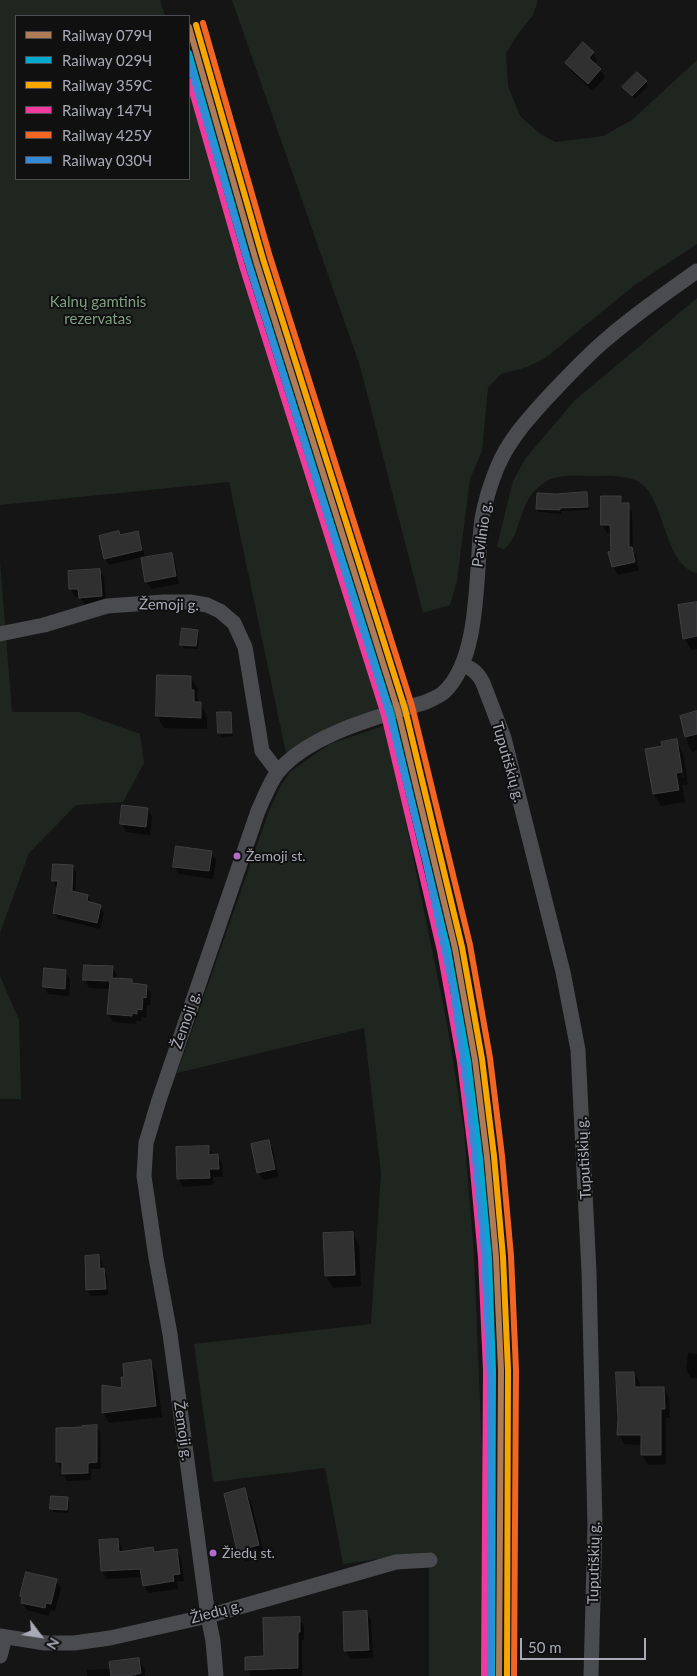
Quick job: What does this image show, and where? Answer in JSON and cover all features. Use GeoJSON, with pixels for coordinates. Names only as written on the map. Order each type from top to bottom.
{"type":"FeatureCollection","features":[{"type":"Feature","properties":{"kind":"street","name":"Pavilnio g."},"geometry":{"type":"LineString","coordinates":[[278,772],[296,756],[325,737],[438,697],[450,686],[462,664],[468,647],[473,623],[482,519],[488,490],[506,446],[542,403],[608,338],[697,271]]}},
{"type":"Feature","properties":{"kind":"street","name":"Žemoji g."},"geometry":{"type":"LineString","coordinates":[[0,634],[107,606],[190,602],[207,605],[220,611],[234,623],[245,647],[262,751],[278,772],[267,789],[258,811],[146,1143],[144,1176],[170,1334],[208,1616],[214,1641],[216,1676]]}},
{"type":"Feature","properties":{"kind":"street","name":"Tuputiškių g."},"geometry":{"type":"LineString","coordinates":[[462,664],[473,669],[479,675],[504,738],[563,972],[578,1050],[589,1272],[594,1505],[591,1676]]}},
{"type":"Feature","properties":{"kind":"street","name":"Žiedų g."},"geometry":{"type":"LineString","coordinates":[[2,1636],[45,1643],[74,1643],[110,1638],[208,1616],[396,1562],[430,1560]]}},
{"type":"Feature","properties":{"kind":"street"},"geometry":{"type":"LineString","coordinates":[[0,1656],[2,1636]]}},
{"type":"Feature","properties":{"kind":"green space","name":"Kalnų gamtinis rezervatas"},"geometry":{"type":"Polygon","coordinates":[[[0,0],[160,0],[165,15],[15,15],[15,180],[190,180],[190,93],[285,409],[379,708],[329,727],[286,753],[229,482],[0,505],[0,0]]]}},
{"type":"Feature","properties":{"kind":"green space"},"geometry":{"type":"Polygon","coordinates":[[[232,0],[538,0],[533,15],[515,38],[506,54],[508,86],[520,116],[539,133],[555,142],[603,136],[632,120],[697,60],[697,244],[636,284],[544,359],[527,367],[501,374],[488,388],[482,451],[470,479],[457,581],[450,605],[423,613],[360,366],[232,0]]]}},
{"type":"Feature","properties":{"kind":"green space"},"geometry":{"type":"Polygon","coordinates":[[[697,298],[697,573],[686,568],[677,557],[653,499],[646,488],[637,481],[619,476],[563,476],[546,481],[535,490],[527,502],[514,536],[504,550],[497,546],[513,481],[525,459],[575,400],[697,298]]]}},
{"type":"Feature","properties":{"kind":"green space"},"geometry":{"type":"Polygon","coordinates":[[[0,561],[12,712],[79,712],[140,734],[144,763],[123,802],[76,805],[29,853],[0,933],[0,561]]]}},
{"type":"Feature","properties":{"kind":"green space"},"geometry":{"type":"Polygon","coordinates":[[[386,725],[447,1023],[464,1130],[474,1256],[484,1500],[482,1676],[429,1676],[429,1552],[343,1564],[325,1468],[213,1482],[194,1344],[371,1324],[381,1173],[364,1028],[177,1073],[269,811],[280,787],[290,772],[330,744],[386,725]]]}},
{"type":"Feature","properties":{"kind":"green space"},"geometry":{"type":"Polygon","coordinates":[[[0,976],[19,1020],[21,1099],[0,1099],[0,976]]]}},
{"type":"Feature","properties":{"kind":"building"},"geometry":{"type":"Polygon","coordinates":[[[583,42],[594,52],[589,58],[601,69],[588,84],[565,63],[583,42]]]}},
{"type":"Feature","properties":{"kind":"building"},"geometry":{"type":"Polygon","coordinates":[[[637,72],[647,81],[632,96],[622,87],[637,72]]]}},
{"type":"Feature","properties":{"kind":"building"},"geometry":{"type":"Polygon","coordinates":[[[587,492],[588,507],[560,508],[560,510],[536,509],[537,493],[587,492]]]}},
{"type":"Feature","properties":{"kind":"building"},"geometry":{"type":"Polygon","coordinates":[[[601,496],[621,496],[621,503],[629,503],[629,547],[632,547],[635,562],[612,567],[608,552],[611,551],[610,525],[601,525],[601,496]]]}},
{"type":"Feature","properties":{"kind":"building"},"geometry":{"type":"Polygon","coordinates":[[[119,531],[120,535],[138,531],[142,550],[104,559],[99,536],[119,531]]]}},
{"type":"Feature","properties":{"kind":"building"},"geometry":{"type":"Polygon","coordinates":[[[172,553],[176,576],[145,582],[141,558],[172,553]]]}},
{"type":"Feature","properties":{"kind":"building"},"geometry":{"type":"Polygon","coordinates":[[[100,569],[102,596],[79,598],[78,589],[69,589],[68,571],[100,569]]]}},
{"type":"Feature","properties":{"kind":"building"},"geometry":{"type":"Polygon","coordinates":[[[697,602],[697,636],[683,639],[678,605],[697,602]]]}},
{"type":"Feature","properties":{"kind":"building"},"geometry":{"type":"Polygon","coordinates":[[[182,628],[198,630],[196,646],[180,645],[182,628]]]}},
{"type":"Feature","properties":{"kind":"building"},"geometry":{"type":"Polygon","coordinates":[[[157,675],[191,676],[191,690],[194,690],[194,702],[201,702],[201,718],[156,716],[157,675]]]}},
{"type":"Feature","properties":{"kind":"building"},"geometry":{"type":"Polygon","coordinates":[[[697,711],[697,734],[685,737],[680,716],[697,711]]]}},
{"type":"Feature","properties":{"kind":"building"},"geometry":{"type":"Polygon","coordinates":[[[217,712],[231,712],[232,733],[218,733],[217,712]]]}},
{"type":"Feature","properties":{"kind":"building"},"geometry":{"type":"Polygon","coordinates":[[[677,739],[682,772],[676,773],[679,790],[653,794],[645,749],[662,746],[661,742],[677,739]]]}},
{"type":"Feature","properties":{"kind":"building"},"geometry":{"type":"Polygon","coordinates":[[[122,805],[148,808],[146,827],[120,824],[122,805]]]}},
{"type":"Feature","properties":{"kind":"building"},"geometry":{"type":"Polygon","coordinates":[[[176,846],[212,851],[209,871],[173,867],[176,846]]]}},
{"type":"Feature","properties":{"kind":"building"},"geometry":{"type":"Polygon","coordinates":[[[53,864],[73,865],[72,891],[88,895],[87,901],[101,905],[97,923],[53,913],[58,881],[52,881],[53,864]]]}},
{"type":"Feature","properties":{"kind":"building"},"geometry":{"type":"Polygon","coordinates":[[[84,965],[113,966],[112,978],[132,979],[132,983],[147,985],[146,998],[143,997],[142,1010],[137,1009],[137,1014],[132,1013],[132,1016],[107,1014],[110,981],[83,980],[84,965]]]}},
{"type":"Feature","properties":{"kind":"building"},"geometry":{"type":"Polygon","coordinates":[[[44,968],[66,970],[65,989],[43,987],[44,968]]]}},
{"type":"Feature","properties":{"kind":"building"},"geometry":{"type":"Polygon","coordinates":[[[269,1140],[275,1169],[257,1173],[251,1144],[269,1140]]]}},
{"type":"Feature","properties":{"kind":"building"},"geometry":{"type":"Polygon","coordinates":[[[209,1146],[209,1155],[218,1154],[219,1169],[209,1169],[210,1178],[177,1179],[176,1147],[209,1146]]]}},
{"type":"Feature","properties":{"kind":"building"},"geometry":{"type":"Polygon","coordinates":[[[353,1232],[355,1275],[325,1276],[323,1233],[353,1232]]]}},
{"type":"Feature","properties":{"kind":"building"},"geometry":{"type":"Polygon","coordinates":[[[99,1255],[100,1269],[104,1268],[106,1289],[86,1290],[85,1256],[99,1255]]]}},
{"type":"Feature","properties":{"kind":"building"},"geometry":{"type":"Polygon","coordinates":[[[151,1360],[156,1406],[102,1413],[102,1385],[122,1388],[121,1377],[124,1377],[123,1364],[151,1360]]]}},
{"type":"Feature","properties":{"kind":"building"},"geometry":{"type":"Polygon","coordinates":[[[616,1372],[634,1372],[635,1387],[664,1387],[665,1409],[661,1409],[661,1455],[641,1455],[641,1435],[617,1435],[616,1372]]]}},
{"type":"Feature","properties":{"kind":"building"},"geometry":{"type":"Polygon","coordinates":[[[97,1425],[97,1462],[88,1463],[88,1473],[62,1474],[62,1462],[56,1462],[56,1428],[97,1425]]]}},
{"type":"Feature","properties":{"kind":"building"},"geometry":{"type":"Polygon","coordinates":[[[245,1488],[259,1545],[237,1551],[224,1494],[245,1488]]]}},
{"type":"Feature","properties":{"kind":"building"},"geometry":{"type":"Polygon","coordinates":[[[51,1496],[68,1497],[67,1510],[50,1509],[51,1496]]]}},
{"type":"Feature","properties":{"kind":"building"},"geometry":{"type":"Polygon","coordinates":[[[118,1539],[119,1552],[153,1547],[154,1552],[177,1549],[180,1574],[173,1575],[174,1581],[143,1586],[140,1569],[101,1571],[99,1540],[118,1539]]]}},
{"type":"Feature","properties":{"kind":"building"},"geometry":{"type":"Polygon","coordinates":[[[26,1572],[57,1579],[51,1604],[46,1603],[45,1608],[21,1603],[22,1597],[20,1596],[26,1572]]]}},
{"type":"Feature","properties":{"kind":"building"},"geometry":{"type":"Polygon","coordinates":[[[367,1611],[369,1650],[344,1651],[343,1612],[367,1611]]]}},
{"type":"Feature","properties":{"kind":"building"},"geometry":{"type":"Polygon","coordinates":[[[300,1617],[298,1668],[245,1670],[245,1657],[264,1656],[263,1618],[300,1617]]]}},
{"type":"Feature","properties":{"kind":"building"},"geometry":{"type":"Polygon","coordinates":[[[139,1658],[141,1673],[129,1676],[111,1676],[109,1662],[139,1658]]]}},
{"type":"Feature","properties":{"kind":"rail line","name":"425У"},"geometry":{"type":"LineString","coordinates":[[203,23],[270,257],[412,706],[470,945],[490,1058],[502,1156],[511,1256],[516,1370],[514,1676]]}},
{"type":"Feature","properties":{"kind":"rail line","name":"359С"},"geometry":{"type":"LineString","coordinates":[[196,25],[263,259],[405,709],[462,947],[482,1059],[494,1156],[503,1257],[508,1370],[507,1676]]}},
{"type":"Feature","properties":{"kind":"rail line","name":"079Ч"},"geometry":{"type":"LineString","coordinates":[[190,30],[256,261],[398,711],[455,948],[475,1060],[487,1157],[496,1257],[501,1370],[499,1676]]}},
{"type":"Feature","properties":{"kind":"rail line","name":"029Ч"},"geometry":{"type":"LineString","coordinates":[[190,56],[249,263],[391,713],[448,950],[468,1061],[480,1158],[489,1258],[493,1370],[492,1676]]}},
{"type":"Feature","properties":{"kind":"rail line","name":"030Ч"},"geometry":{"type":"LineString","coordinates":[[190,66],[246,258],[389,714],[426,864],[453,990],[470,1112],[483,1236],[490,1377],[490,1676]]}},
{"type":"Feature","properties":{"kind":"rail line","name":"147Ч"},"geometry":{"type":"LineString","coordinates":[[190,84],[242,266],[384,715],[440,951],[460,1062],[472,1159],[481,1258],[486,1370],[484,1676]]}},
{"type":"Feature","properties":{"kind":"place","name":"Žemoji st."},"geometry":{"type":"Point","coordinates":[237,856]}},
{"type":"Feature","properties":{"kind":"place","name":"Žiedų st."},"geometry":{"type":"Point","coordinates":[213,1553]}}]}
